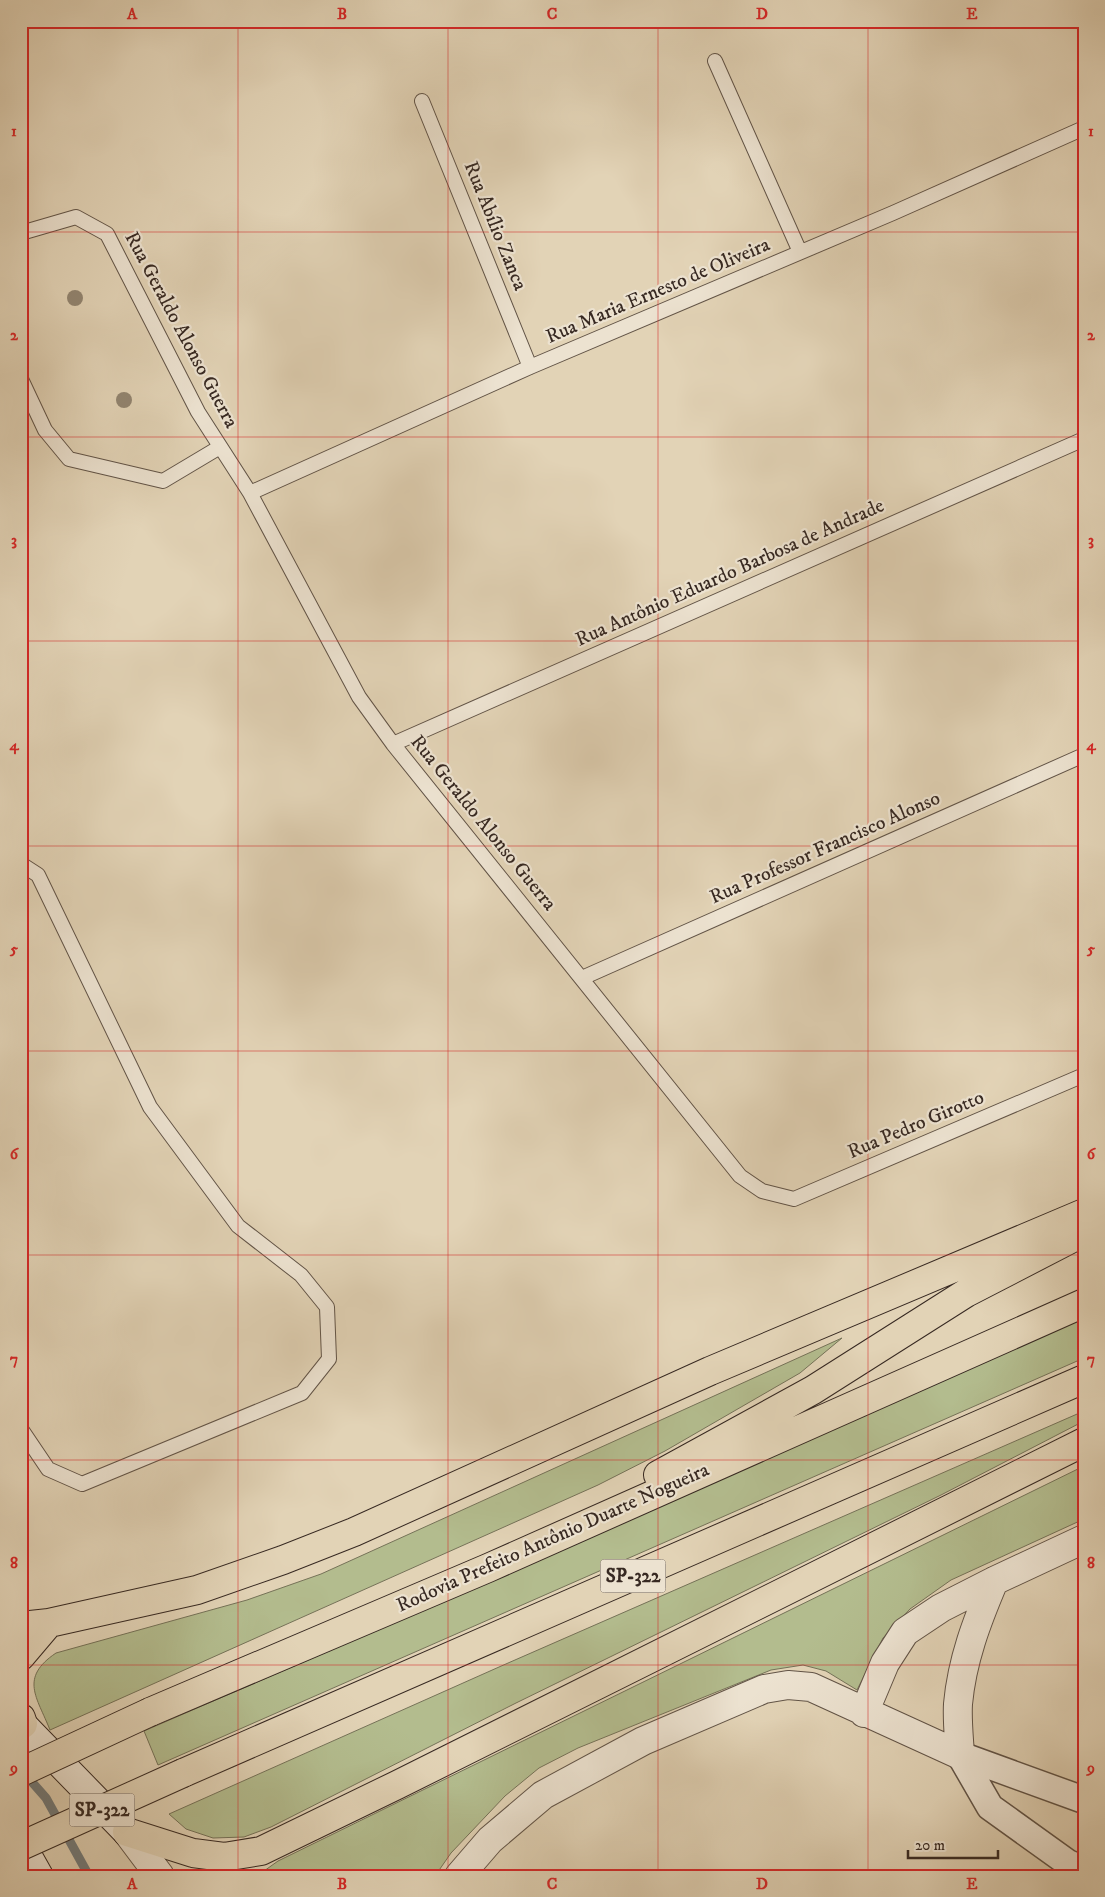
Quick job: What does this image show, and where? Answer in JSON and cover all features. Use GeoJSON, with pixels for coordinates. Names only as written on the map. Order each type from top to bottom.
{"type":"FeatureCollection","features":[{"type":"Feature","properties":{"kind":"highway"},"geometry":{"type":"LineString","coordinates":[[21,1626],[49,1623],[197,1590],[283,1560],[354,1532],[710,1371],[1084,1214]]}},
{"type":"Feature","properties":{"kind":"highway"},"geometry":{"type":"LineString","coordinates":[[488,1568],[813,1390],[966,1293],[1084,1232]]}},
{"type":"Feature","properties":{"kind":"highway","name":"Rodovia Prefeito Antônio Duarte Nogueira"},"geometry":{"type":"LineString","coordinates":[[21,1772],[150,1712],[488,1568],[1084,1303]]}},
{"type":"Feature","properties":{"kind":"highway","name":"SP-322"},"geometry":{"type":"LineString","coordinates":[[21,1845],[1084,1379]]}},
{"type":"Feature","properties":{"kind":"highway"},"geometry":{"type":"LineString","coordinates":[[127,1832],[193,1853],[224,1857],[260,1851],[415,1776],[1084,1442]]}},
{"type":"Feature","properties":{"kind":"highway"},"geometry":{"type":"LineString","coordinates":[[21,1656],[49,1623]]}},
{"type":"Feature","properties":{"kind":"highway"},"geometry":{"type":"LineString","coordinates":[[246,1876],[260,1851]]}},
{"type":"Feature","properties":{"kind":"street"},"geometry":{"type":"LineString","coordinates":[[864,1713],[885,1663],[905,1632],[941,1608],[994,1580],[1084,1539]]}},
{"type":"Feature","properties":{"kind":"street"},"geometry":{"type":"LineString","coordinates":[[994,1580],[975,1625],[963,1666],[958,1706],[960,1755],[990,1808],[1068,1863],[1084,1870]]}},
{"type":"Feature","properties":{"kind":"street"},"geometry":{"type":"LineString","coordinates":[[459,1876],[490,1840],[543,1795],[643,1741],[764,1689],[788,1685],[811,1687],[840,1699],[864,1713],[960,1755],[1084,1800]]}},
{"type":"Feature","properties":{"kind":"street"},"geometry":{"type":"LineString","coordinates":[[22,1722],[127,1832],[160,1876]]}},
{"type":"Feature","properties":{"kind":"street"},"geometry":{"type":"LineString","coordinates":[[21,1845],[39,1876]]}},
{"type":"Feature","properties":{"kind":"lane"},"geometry":{"type":"LineString","coordinates":[[715,61],[800,252]]}},
{"type":"Feature","properties":{"kind":"lane","name":"Rua Abílio Zanca"},"geometry":{"type":"LineString","coordinates":[[422,100],[530,367]]}},
{"type":"Feature","properties":{"kind":"lane","name":"Rua Maria Ernesto de Oliveira"},"geometry":{"type":"LineString","coordinates":[[250,493],[530,367],[1084,128]]}},
{"type":"Feature","properties":{"kind":"lane","name":"Rua Geraldo Alonso Guerra"},"geometry":{"type":"LineString","coordinates":[[21,234],[76,217],[107,234],[198,412],[250,493],[360,697],[392,744],[740,1176],[762,1191]]}},
{"type":"Feature","properties":{"kind":"lane","name":"Rua Geraldo Alonso Guerra"},"geometry":{"type":"LineString","coordinates":[[21,379],[44,430],[69,459],[163,481],[220,447]]}},
{"type":"Feature","properties":{"kind":"lane","name":"Rua Antônio Eduardo Barbosa de Andrade"},"geometry":{"type":"LineString","coordinates":[[392,744],[1084,440]]}},
{"type":"Feature","properties":{"kind":"lane","name":"Rua Professor Francisco Alonso"},"geometry":{"type":"LineString","coordinates":[[582,978],[1084,755]]}},
{"type":"Feature","properties":{"kind":"lane"},"geometry":{"type":"LineString","coordinates":[[21,864],[38,875],[150,1107],[238,1226],[301,1275],[327,1307],[329,1359],[302,1393],[82,1484],[48,1469],[21,1429]]}},
{"type":"Feature","properties":{"kind":"lane","name":"Rua Pedro Girotto"},"geometry":{"type":"LineString","coordinates":[[762,1191],[794,1199],[1084,1075]]}},
{"type":"Feature","properties":{"kind":"green space"},"geometry":{"type":"Polygon","coordinates":[[[1084,1318],[1084,1358],[158,1765],[144,1731],[488,1582],[1084,1318]]]}},
{"type":"Feature","properties":{"kind":"green space"},"geometry":{"type":"Polygon","coordinates":[[[842,1338],[800,1373],[665,1451],[598,1485],[50,1730],[36,1698],[34,1680],[45,1662],[56,1653],[247,1600],[321,1574],[842,1338]]]}},
{"type":"Feature","properties":{"kind":"green space"},"geometry":{"type":"Polygon","coordinates":[[[1084,1411],[1084,1421],[941,1495],[516,1703],[271,1827],[244,1837],[213,1838],[186,1829],[169,1814],[499,1667],[1084,1411]]]}},
{"type":"Feature","properties":{"kind":"green space"},"geometry":{"type":"Polygon","coordinates":[[[1084,1466],[1084,1519],[951,1580],[910,1609],[883,1638],[857,1690],[826,1671],[803,1665],[771,1670],[578,1748],[539,1768],[505,1796],[451,1853],[435,1876],[257,1876],[278,1861],[1084,1466]]]}},
{"type":"Feature","properties":{"kind":"waterway"},"geometry":{"type":"LineString","coordinates":[[24,1773],[46,1798],[89,1876]]}}]}
